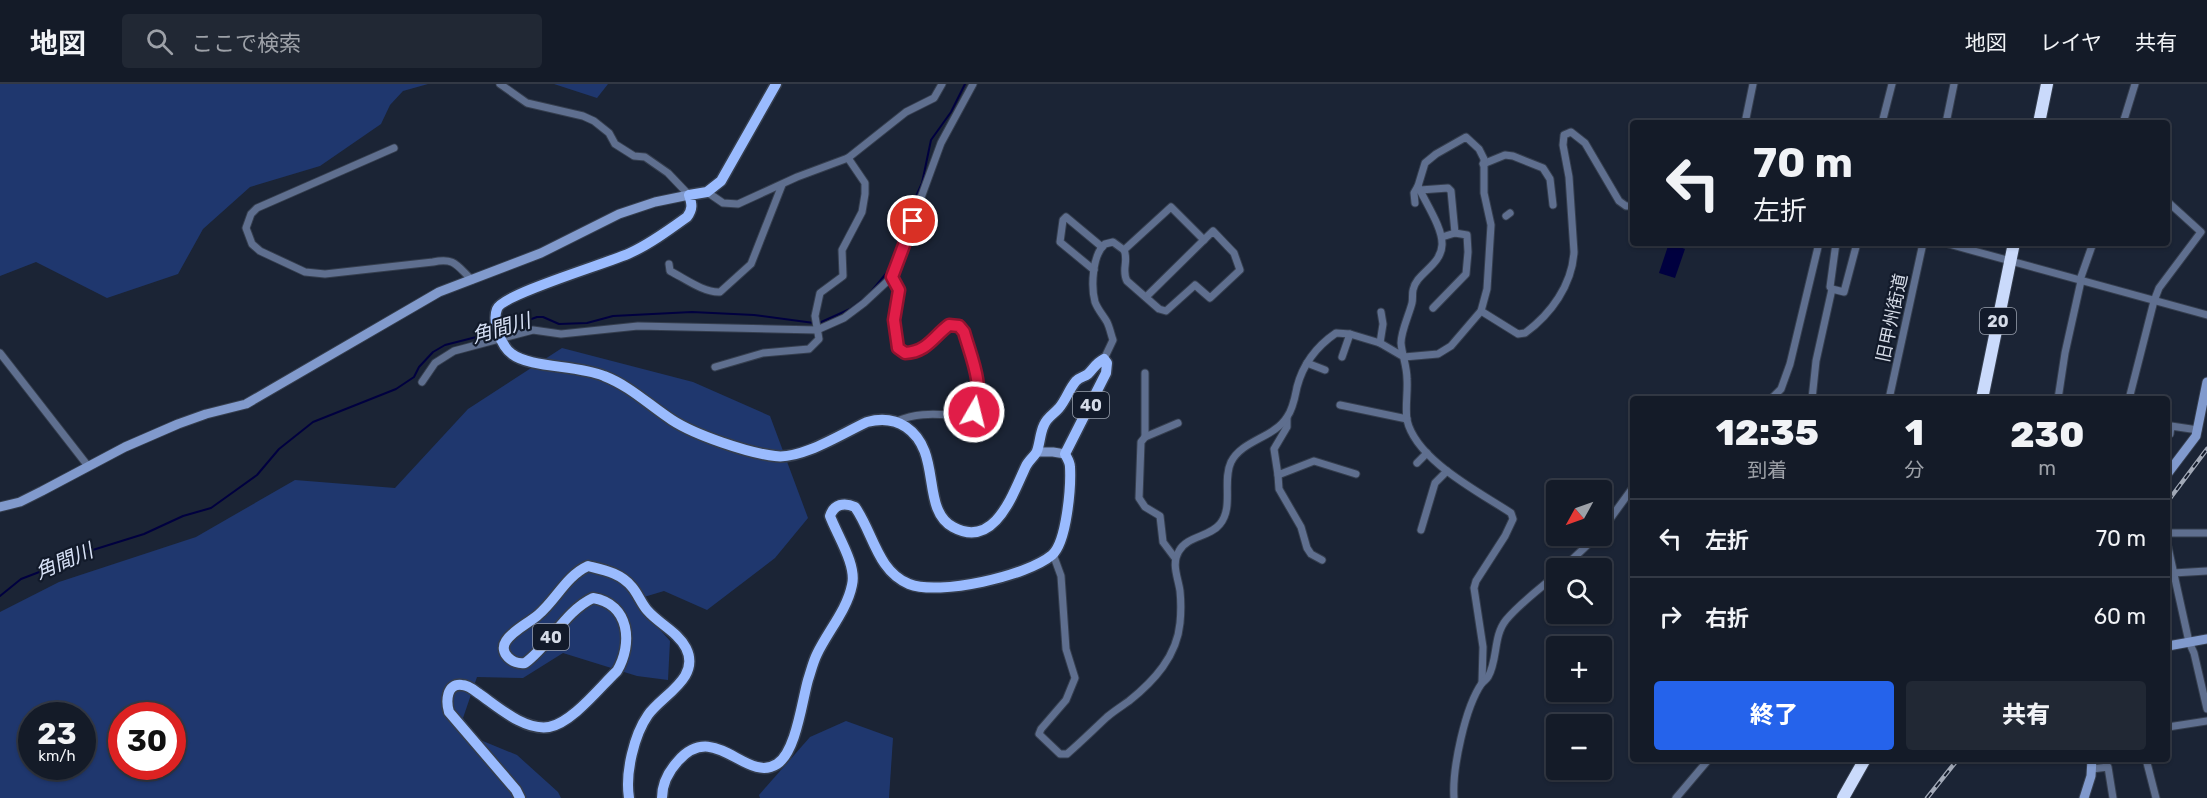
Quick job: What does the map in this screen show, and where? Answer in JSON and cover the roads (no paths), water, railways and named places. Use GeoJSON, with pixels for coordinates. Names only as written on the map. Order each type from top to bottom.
{"type":"FeatureCollection","features":[{"type":"Feature","properties":{"kind":"highway"},"geometry":{"type":"LineString","coordinates":[[2040,120],[2047,84]]}},
{"type":"Feature","properties":{"kind":"highway","name":"20"},"geometry":{"type":"LineString","coordinates":[[1983,396],[2013,246]]}},
{"type":"Feature","properties":{"kind":"highway"},"geometry":{"type":"LineString","coordinates":[[1842,798],[1863,762]]}},
{"type":"Feature","properties":{"kind":"main road"},"geometry":{"type":"LineString","coordinates":[[776,84],[721,181],[707,192],[690,195],[691,212],[687,217],[616,259],[509,298],[497,308],[496,325],[501,339],[506,348],[520,359],[588,370],[604,376],[624,385],[674,421],[701,435],[777,457],[796,454],[867,422],[877,419],[897,421]]}},
{"type":"Feature","properties":{"kind":"main road","name":"40"},"geometry":{"type":"LineString","coordinates":[[897,421],[921,441],[926,452],[936,507],[945,521],[955,528],[970,531],[982,529],[1002,515],[1013,498],[1027,464],[1037,452],[1044,424],[1059,408],[1078,378],[1087,374],[1104,359],[1107,363],[1106,373],[1065,454]]}},
{"type":"Feature","properties":{"kind":"main road"},"geometry":{"type":"LineString","coordinates":[[662,798],[665,779],[672,769],[686,753],[699,747],[713,747],[762,768],[776,765],[784,758],[791,744],[813,664],[845,605],[853,583],[850,564],[830,516],[838,506],[844,504],[855,507],[882,561],[891,572],[908,584],[929,589],[951,588],[1018,572],[1053,554],[1062,538],[1066,514],[1070,464],[1065,454]]}},
{"type":"Feature","properties":{"kind":"main road","name":"40"},"geometry":{"type":"LineString","coordinates":[[520,798],[516,790],[449,712],[445,701],[448,692],[462,684],[511,716],[534,726],[549,727],[567,719],[617,671],[623,661],[627,637],[620,614],[609,602],[593,598],[585,601],[525,663],[520,664],[509,658],[504,646],[509,636],[546,608],[572,577],[588,566],[610,571],[632,587],[647,610],[682,642],[689,658],[688,669],[683,680],[648,715],[640,732],[630,763],[629,798]]}},
{"type":"Feature","properties":{"kind":"street"},"geometry":{"type":"LineString","coordinates":[[500,84],[527,103],[594,121],[609,133],[615,144],[634,156],[645,157],[668,173],[690,195]]}},
{"type":"Feature","properties":{"kind":"street"},"geometry":{"type":"LineString","coordinates":[[707,192],[723,203],[738,204],[848,158],[906,112],[934,98],[942,84]]}},
{"type":"Feature","properties":{"kind":"street"},"geometry":{"type":"LineString","coordinates":[[422,382],[435,363],[454,351],[533,330],[561,334],[638,326],[817,329],[844,318],[892,277],[941,143],[973,84]]}},
{"type":"Feature","properties":{"kind":"street"},"geometry":{"type":"LineString","coordinates":[[1745,120],[1753,84]]}},
{"type":"Feature","properties":{"kind":"street"},"geometry":{"type":"LineString","coordinates":[[1883,120],[1892,84]]}},
{"type":"Feature","properties":{"kind":"street"},"geometry":{"type":"LineString","coordinates":[[1947,120],[1954,84]]}},
{"type":"Feature","properties":{"kind":"street"},"geometry":{"type":"LineString","coordinates":[[2124,120],[2135,84]]}},
{"type":"Feature","properties":{"kind":"street"},"geometry":{"type":"LineString","coordinates":[[1481,311],[1518,334],[1524,333],[1555,304],[1565,286],[1573,263],[1574,252],[1571,197],[1563,145],[1564,135],[1570,132],[1585,143],[1619,201],[1630,206]]}},
{"type":"Feature","properties":{"kind":"street"},"geometry":{"type":"LineString","coordinates":[[1415,202],[1414,193],[1419,188],[1425,163],[1466,137],[1479,149],[1483,164],[1484,194],[1491,233],[1487,289],[1481,311],[1451,346],[1438,354]]}},
{"type":"Feature","properties":{"kind":"street"},"geometry":{"type":"LineString","coordinates":[[394,148],[257,208],[251,214],[246,228],[252,244],[269,256],[305,272],[334,273],[445,259],[452,261],[472,280]]}},
{"type":"Feature","properties":{"kind":"street"},"geometry":{"type":"LineString","coordinates":[[1483,164],[1505,155],[1521,158],[1543,168],[1550,178],[1553,205]]}},
{"type":"Feature","properties":{"kind":"street"},"geometry":{"type":"LineString","coordinates":[[716,367],[763,353],[809,349],[819,339],[815,317],[820,293],[843,276],[842,250],[862,212],[865,183],[848,158]]}},
{"type":"Feature","properties":{"kind":"street"},"geometry":{"type":"LineString","coordinates":[[669,264],[670,271],[714,292],[720,292],[751,264],[782,185]]}},
{"type":"Feature","properties":{"kind":"street"},"geometry":{"type":"LineString","coordinates":[[1419,188],[1448,188],[1451,191],[1455,233]]}},
{"type":"Feature","properties":{"kind":"street"},"geometry":{"type":"LineString","coordinates":[[1419,188],[1442,237],[1441,254],[1413,287],[1413,300],[1401,341],[1407,369],[1407,419],[1412,434],[1427,453],[1447,471],[1511,513],[1513,519],[1474,588],[1483,647],[1482,683]]}},
{"type":"Feature","properties":{"kind":"street"},"geometry":{"type":"LineString","coordinates":[[0,507],[20,502],[125,447],[178,424],[246,404],[439,292],[541,253],[620,214],[655,202],[690,195]]}},
{"type":"Feature","properties":{"kind":"street"},"geometry":{"type":"LineString","coordinates":[[2130,396],[2159,288],[2201,232],[2170,204]]}},
{"type":"Feature","properties":{"kind":"street"},"geometry":{"type":"LineString","coordinates":[[1124,250],[1171,207],[1204,240]]}},
{"type":"Feature","properties":{"kind":"street"},"geometry":{"type":"LineString","coordinates":[[1094,270],[1060,242],[1063,220],[1066,217],[1102,247]]}},
{"type":"Feature","properties":{"kind":"street"},"geometry":{"type":"LineString","coordinates":[[1104,359],[1113,340],[1095,300],[1094,270],[1102,247],[1113,242],[1124,250],[1127,261],[1124,276],[1126,281],[1159,309],[1166,311],[1196,285],[1210,298],[1240,270],[1234,253],[1213,231],[1146,297]]}},
{"type":"Feature","properties":{"kind":"street"},"geometry":{"type":"LineString","coordinates":[[1433,308],[1466,274],[1467,235],[1455,233],[1442,237]]}},
{"type":"Feature","properties":{"kind":"street"},"geometry":{"type":"LineString","coordinates":[[1774,396],[1781,389],[1790,364],[1818,246]]}},
{"type":"Feature","properties":{"kind":"street"},"geometry":{"type":"LineString","coordinates":[[1812,396],[1816,361],[1832,289],[1830,287],[1836,246]]}},
{"type":"Feature","properties":{"kind":"street"},"geometry":{"type":"LineString","coordinates":[[1832,289],[1844,292],[1856,246]]}},
{"type":"Feature","properties":{"kind":"street","name":"旧甲州街道"},"geometry":{"type":"LineString","coordinates":[[1890,396],[1922,246]]}},
{"type":"Feature","properties":{"kind":"street"},"geometry":{"type":"LineString","coordinates":[[1955,246],[2207,315]]}},
{"type":"Feature","properties":{"kind":"street"},"geometry":{"type":"LineString","coordinates":[[2058,396],[2080,277],[2092,246]]}},
{"type":"Feature","properties":{"kind":"street"},"geometry":{"type":"LineString","coordinates":[[892,277],[899,290],[894,320],[895,336],[901,352],[921,350],[949,325],[956,324],[964,332],[979,385],[977,407],[970,415],[935,413],[908,416],[897,421]]}},
{"type":"Feature","properties":{"kind":"street"},"geometry":{"type":"LineString","coordinates":[[1380,343],[1383,324],[1381,312]]}},
{"type":"Feature","properties":{"kind":"street"},"geometry":{"type":"LineString","coordinates":[[1053,554],[1061,576],[1066,649],[1075,678],[1066,700],[1039,734],[1060,754],[1067,754],[1108,716],[1143,689],[1159,673],[1172,653],[1180,622],[1180,592],[1174,566],[1179,549],[1221,524],[1227,502],[1231,463],[1249,444],[1266,436],[1287,418],[1294,404],[1300,376],[1317,349],[1336,333],[1350,334],[1380,343],[1404,357],[1438,354],[1450,356]]}},
{"type":"Feature","properties":{"kind":"street"},"geometry":{"type":"LineString","coordinates":[[1342,357],[1350,334]]}},
{"type":"Feature","properties":{"kind":"street"},"geometry":{"type":"LineString","coordinates":[[0,353],[88,466]]}},
{"type":"Feature","properties":{"kind":"street"},"geometry":{"type":"LineString","coordinates":[[1307,363],[1325,370]]}},
{"type":"Feature","properties":{"kind":"street"},"geometry":{"type":"LineString","coordinates":[[1145,373],[1145,437]]}},
{"type":"Feature","properties":{"kind":"street"},"geometry":{"type":"LineString","coordinates":[[2170,470],[2196,436],[2207,382]]}},
{"type":"Feature","properties":{"kind":"street"},"geometry":{"type":"LineString","coordinates":[[1341,405],[1407,419]]}},
{"type":"Feature","properties":{"kind":"street"},"geometry":{"type":"LineString","coordinates":[[1287,418],[1287,427],[1274,449],[1279,489],[1301,527],[1307,548],[1311,554],[1322,560]]}},
{"type":"Feature","properties":{"kind":"street"},"geometry":{"type":"LineString","coordinates":[[1175,558],[1163,542],[1160,516],[1145,507],[1139,498],[1141,442],[1145,437],[1178,423]]}},
{"type":"Feature","properties":{"kind":"street"},"geometry":{"type":"LineString","coordinates":[[2170,434],[2171,426],[2198,430]]}},
{"type":"Feature","properties":{"kind":"street"},"geometry":{"type":"LineString","coordinates":[[1037,452],[1065,454]]}},
{"type":"Feature","properties":{"kind":"street"},"geometry":{"type":"LineString","coordinates":[[1417,463],[1427,453]]}},
{"type":"Feature","properties":{"kind":"street"},"geometry":{"type":"LineString","coordinates":[[1278,475],[1314,461],[1356,474]]}},
{"type":"Feature","properties":{"kind":"street"},"geometry":{"type":"LineString","coordinates":[[1421,531],[1435,483],[1447,471]]}},
{"type":"Feature","properties":{"kind":"street"},"geometry":{"type":"LineString","coordinates":[[1612,516],[1630,492]]}},
{"type":"Feature","properties":{"kind":"street"},"geometry":{"type":"LineString","coordinates":[[2170,533],[2207,533]]}},
{"type":"Feature","properties":{"kind":"street"},"geometry":{"type":"LineString","coordinates":[[1574,558],[1586,546]]}},
{"type":"Feature","properties":{"kind":"street"},"geometry":{"type":"LineString","coordinates":[[2170,557],[2207,709]]}},
{"type":"Feature","properties":{"kind":"street"},"geometry":{"type":"LineString","coordinates":[[2173,573],[2207,572]]}},
{"type":"Feature","properties":{"kind":"street"},"geometry":{"type":"LineString","coordinates":[[1454,798],[1454,775],[1469,711],[1482,683],[1489,676],[1499,632],[1505,621],[1546,584]]}},
{"type":"Feature","properties":{"kind":"street"},"geometry":{"type":"LineString","coordinates":[[2170,646],[2207,639]]}},
{"type":"Feature","properties":{"kind":"street"},"geometry":{"type":"LineString","coordinates":[[2170,727],[2207,721]]}},
{"type":"Feature","properties":{"kind":"street"},"geometry":{"type":"LineString","coordinates":[[1676,798],[1706,762]]}},
{"type":"Feature","properties":{"kind":"street"},"geometry":{"type":"LineString","coordinates":[[2147,762],[2156,798]]}},
{"type":"Feature","properties":{"kind":"street"},"geometry":{"type":"LineString","coordinates":[[2084,798],[2092,764],[2108,767],[2113,798]]}},
{"type":"Feature","properties":{"kind":"waterway","name":"角間川"},"geometry":{"type":"LineString","coordinates":[[870,293],[889,270],[907,216],[922,183],[931,140],[951,112],[965,84]]}},
{"type":"Feature","properties":{"kind":"waterway","name":"角間川"},"geometry":{"type":"LineString","coordinates":[[819,323],[850,309],[866,297]]}},
{"type":"Feature","properties":{"kind":"waterway","name":"角間川"},"geometry":{"type":"LineString","coordinates":[[501,330],[537,317],[543,317],[559,324],[587,323],[613,316],[692,312],[754,315],[814,323]]}},
{"type":"Feature","properties":{"kind":"waterway","name":"角間川"},"geometry":{"type":"LineString","coordinates":[[0,596],[21,579],[83,553],[144,534],[183,516],[211,508],[257,475],[279,449],[313,422],[396,389],[414,377],[419,367],[433,352],[445,345],[496,332]]}},
{"type":"Feature","properties":{"kind":"railway"},"geometry":{"type":"LineString","coordinates":[[2170,498],[2207,449]]}},
{"type":"Feature","properties":{"kind":"railway"},"geometry":{"type":"LineString","coordinates":[[1927,798],[1956,762]]}}]}
